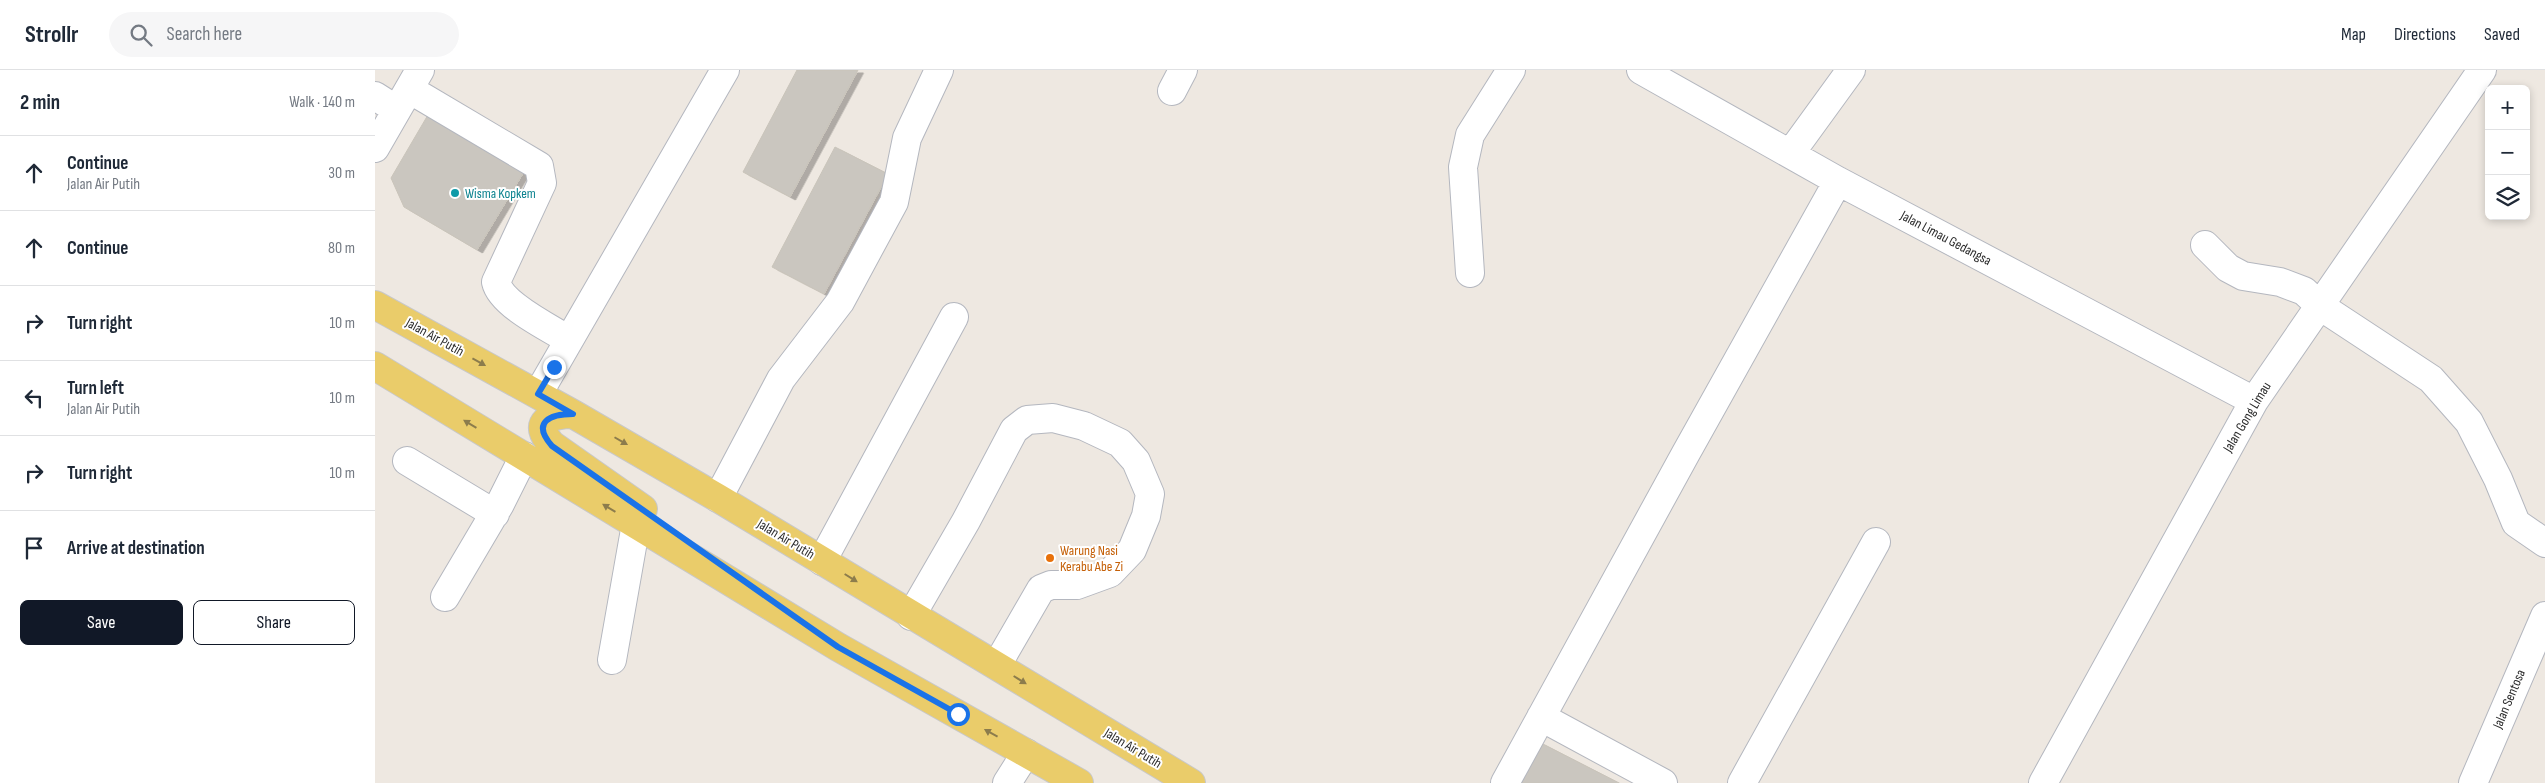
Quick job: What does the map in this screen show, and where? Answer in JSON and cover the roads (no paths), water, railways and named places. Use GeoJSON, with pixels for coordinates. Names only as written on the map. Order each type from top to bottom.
{"type":"FeatureCollection","features":[{"type":"Feature","properties":{"kind":"main road","name":"Jalan Air Putih"},"geometry":{"type":"LineString","coordinates":[[375,305],[538,394],[718,498],[1191,783]]}},
{"type":"Feature","properties":{"kind":"main road"},"geometry":{"type":"LineString","coordinates":[[375,366],[838,647],[1079,783]]}},
{"type":"Feature","properties":{"kind":"main road"},"geometry":{"type":"LineString","coordinates":[[573,414],[554,414],[546,420],[543,428],[546,438],[552,446],[838,647]]}},
{"type":"Feature","properties":{"kind":"street"},"geometry":{"type":"LineString","coordinates":[[538,394],[725,70]]}},
{"type":"Feature","properties":{"kind":"street"},"geometry":{"type":"LineString","coordinates":[[718,498],[781,379],[840,302],[895,202],[907,138],[939,70]]}},
{"type":"Feature","properties":{"kind":"street"},"geometry":{"type":"LineString","coordinates":[[1470,273],[1463,167],[1470,135],[1511,70]]}},
{"type":"Feature","properties":{"kind":"street","name":"Jalan Limau Gedangsa"},"geometry":{"type":"LineString","coordinates":[[1641,70],[1838,180],[2254,401]]}},
{"type":"Feature","properties":{"kind":"street"},"geometry":{"type":"LineString","coordinates":[[1790,154],[1851,70]]}},
{"type":"Feature","properties":{"kind":"street","name":"Jalan Gong Limau"},"geometry":{"type":"LineString","coordinates":[[2043,783],[2254,401],[2482,70]]}},
{"type":"Feature","properties":{"kind":"street"},"geometry":{"type":"LineString","coordinates":[[375,148],[400,91],[539,166],[542,183],[496,282],[497,288],[507,301],[569,340]]}},
{"type":"Feature","properties":{"kind":"street"},"geometry":{"type":"LineString","coordinates":[[1505,783],[1838,180]]}},
{"type":"Feature","properties":{"kind":"street"},"geometry":{"type":"LineString","coordinates":[[2205,245],[2228,268],[2243,276],[2280,282],[2304,291],[2320,306],[2431,379],[2469,422],[2498,479],[2516,523],[2545,542]]}},
{"type":"Feature","properties":{"kind":"street"},"geometry":{"type":"LineString","coordinates":[[822,561],[954,316]]}},
{"type":"Feature","properties":{"kind":"street"},"geometry":{"type":"LineString","coordinates":[[911,616],[966,521],[1014,430],[1027,420],[1053,418],[1084,426],[1120,443],[1136,461],[1150,494],[1146,516],[1132,550],[1111,573],[1077,585],[1051,584],[1041,589],[997,666]]}},
{"type":"Feature","properties":{"kind":"street"},"geometry":{"type":"LineString","coordinates":[[445,597],[495,514],[524,456]]}},
{"type":"Feature","properties":{"kind":"street"},"geometry":{"type":"LineString","coordinates":[[407,461],[495,514]]}},
{"type":"Feature","properties":{"kind":"street"},"geometry":{"type":"LineString","coordinates":[[612,660],[636,524]]}},
{"type":"Feature","properties":{"kind":"street"},"geometry":{"type":"LineString","coordinates":[[1742,783],[1876,542]]}},
{"type":"Feature","properties":{"kind":"street","name":"Jalan Sentosa"},"geometry":{"type":"LineString","coordinates":[[2473,783],[2545,616]]}},
{"type":"Feature","properties":{"kind":"street"},"geometry":{"type":"LineString","coordinates":[[1541,717],[1663,783]]}},
{"type":"Feature","properties":{"kind":"street"},"geometry":{"type":"LineString","coordinates":[[1007,783],[1026,753]]}},
{"type":"Feature","properties":{"kind":"place","name":"Wisma Kopkem"},"geometry":{"type":"Point","coordinates":[455,193]}},
{"type":"Feature","properties":{"kind":"place","name":"Warung Nasi Kerabu Abe Zi"},"geometry":{"type":"Point","coordinates":[1050,558]}}]}
